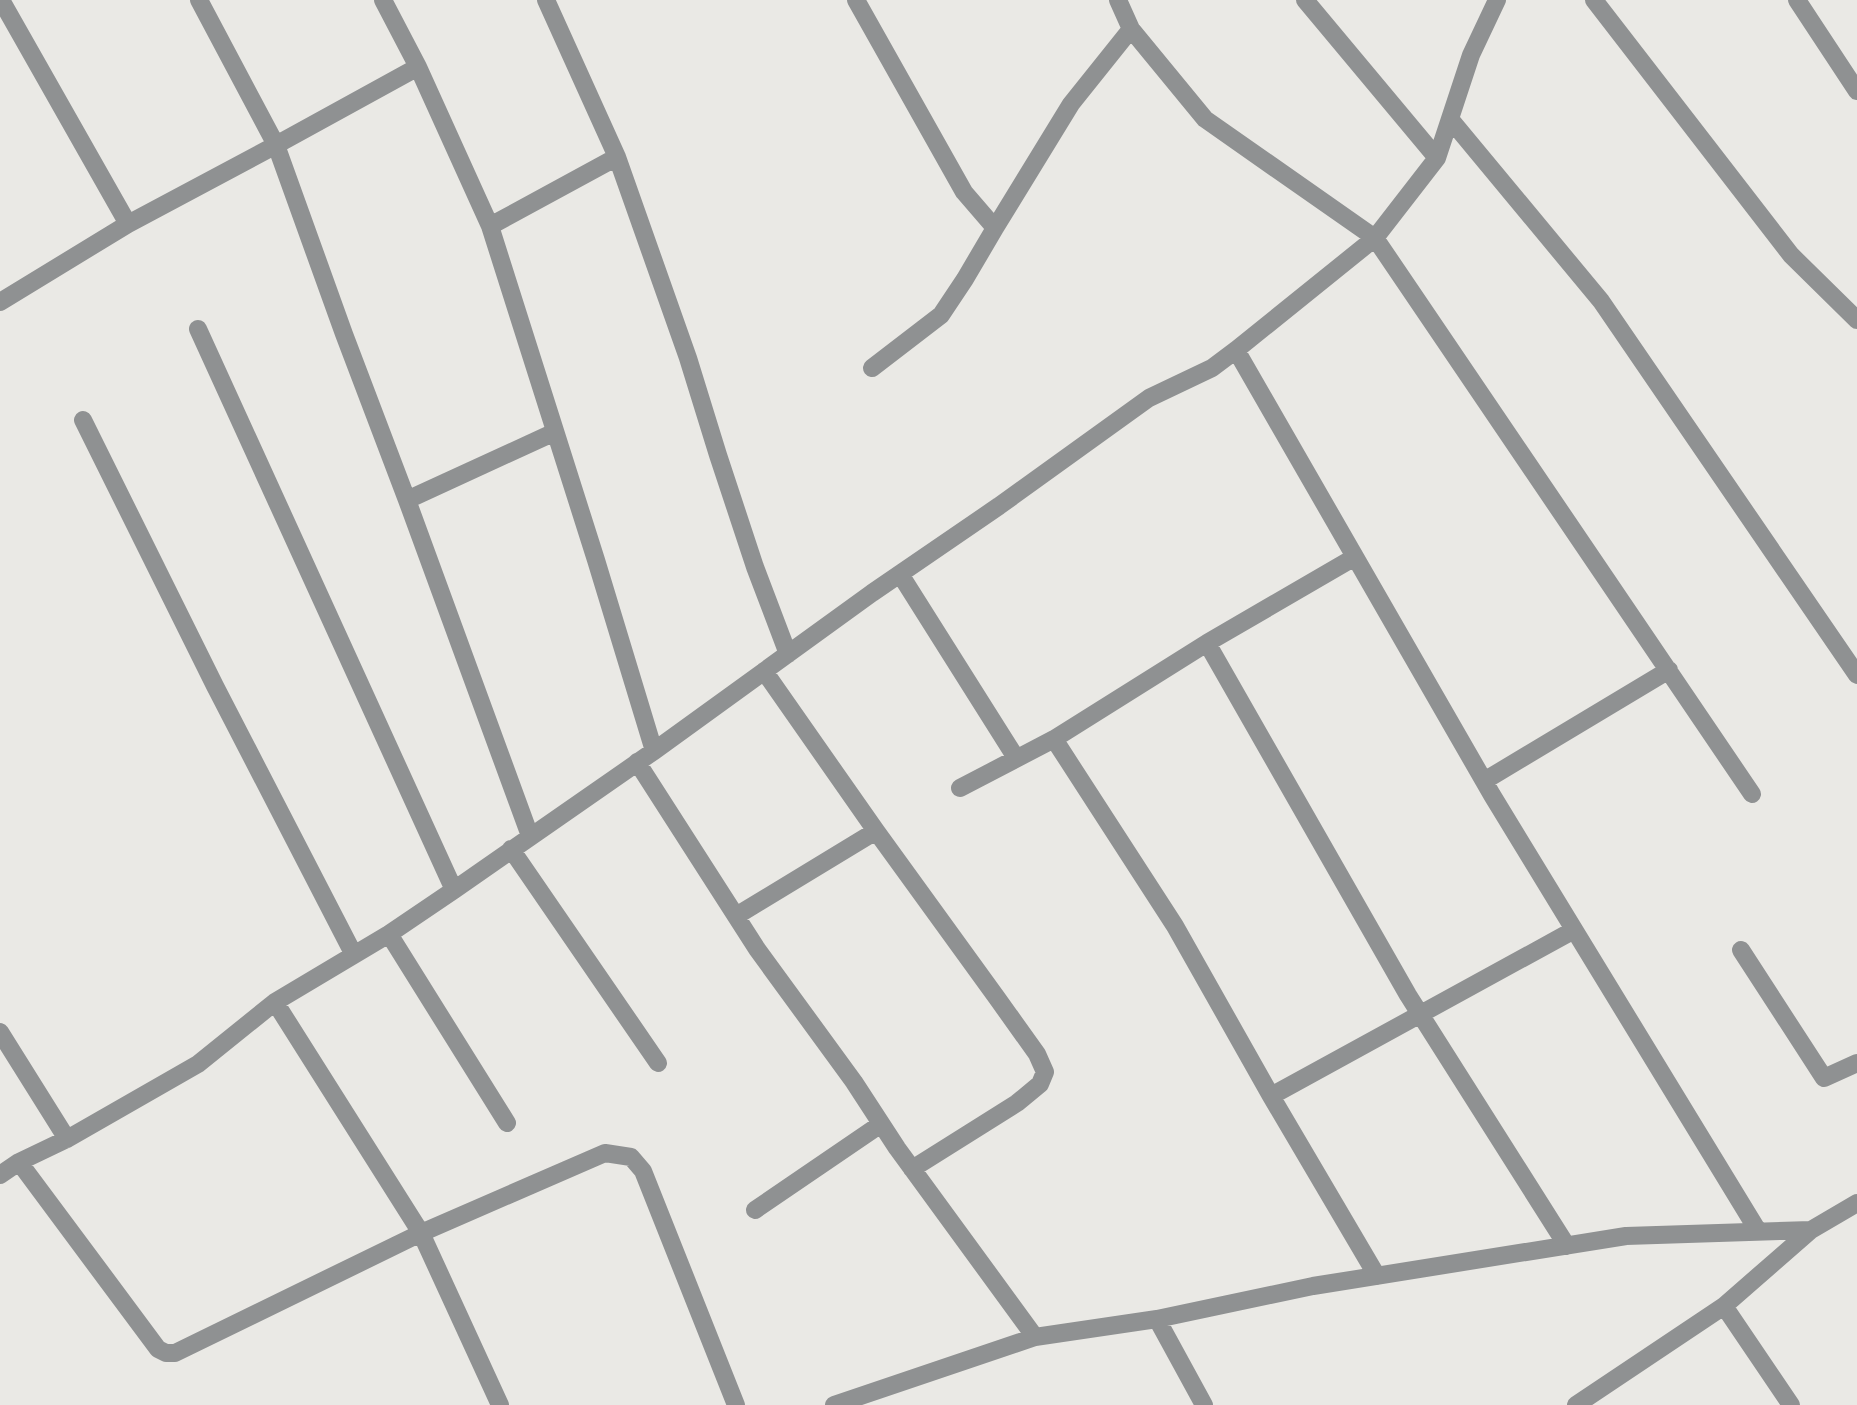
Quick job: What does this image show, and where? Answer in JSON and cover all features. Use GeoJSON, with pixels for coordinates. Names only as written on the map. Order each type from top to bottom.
{"type":"FeatureCollection","features":[{"type":"Feature","properties":{"kind":"street"},"geometry":{"type":"LineString","coordinates":[[1,0],[128,224]]}},
{"type":"Feature","properties":{"kind":"street"},"geometry":{"type":"LineString","coordinates":[[199,0],[276,145],[530,836]]}},
{"type":"Feature","properties":{"kind":"street"},"geometry":{"type":"LineString","coordinates":[[383,0],[418,67],[490,226],[654,751]]}},
{"type":"Feature","properties":{"kind":"street"},"geometry":{"type":"LineString","coordinates":[[546,0],[617,157],[688,358],[755,567],[788,654]]}},
{"type":"Feature","properties":{"kind":"street"},"geometry":{"type":"LineString","coordinates":[[856,0],[964,192],[995,228]]}},
{"type":"Feature","properties":{"kind":"street"},"geometry":{"type":"LineString","coordinates":[[1118,0],[1131,29],[1205,119],[1375,238],[1752,794]]}},
{"type":"Feature","properties":{"kind":"street"},"geometry":{"type":"LineString","coordinates":[[1305,0],[1437,158]]}},
{"type":"Feature","properties":{"kind":"street"},"geometry":{"type":"LineString","coordinates":[[1594,0],[1791,255],[1857,320]]}},
{"type":"Feature","properties":{"kind":"street"},"geometry":{"type":"LineString","coordinates":[[1797,0],[1857,91]]}},
{"type":"Feature","properties":{"kind":"street"},"geometry":{"type":"LineString","coordinates":[[0,1175],[198,1065],[275,1002],[389,934],[454,890],[654,751],[1149,398],[1212,368],[1236,351],[1375,238],[1437,158],[1490,4]]}},
{"type":"Feature","properties":{"kind":"street"},"geometry":{"type":"LineString","coordinates":[[872,368],[941,316],[1072,104],[1131,29]]}},
{"type":"Feature","properties":{"kind":"street"},"geometry":{"type":"LineString","coordinates":[[0,302],[128,224],[418,67]]}},
{"type":"Feature","properties":{"kind":"street"},"geometry":{"type":"LineString","coordinates":[[1450,119],[1601,301],[1857,675]]}},
{"type":"Feature","properties":{"kind":"street"},"geometry":{"type":"LineString","coordinates":[[490,226],[617,157]]}},
{"type":"Feature","properties":{"kind":"street"},"geometry":{"type":"LineString","coordinates":[[198,329],[454,890]]}},
{"type":"Feature","properties":{"kind":"street"},"geometry":{"type":"LineString","coordinates":[[1236,351],[1484,780],[1758,1231]]}},
{"type":"Feature","properties":{"kind":"street"},"geometry":{"type":"LineString","coordinates":[[83,420],[215,686],[354,955]]}},
{"type":"Feature","properties":{"kind":"street"},"geometry":{"type":"LineString","coordinates":[[408,499],[555,432]]}},
{"type":"Feature","properties":{"kind":"street"},"geometry":{"type":"LineString","coordinates":[[960,788],[1054,738],[1207,643],[1355,557]]}},
{"type":"Feature","properties":{"kind":"street"},"geometry":{"type":"LineString","coordinates":[[900,574],[1016,758]]}},
{"type":"Feature","properties":{"kind":"street"},"geometry":{"type":"LineString","coordinates":[[1207,643],[1420,1014],[1567,1245]]}},
{"type":"Feature","properties":{"kind":"street"},"geometry":{"type":"LineString","coordinates":[[1484,780],[1669,670]]}},
{"type":"Feature","properties":{"kind":"street"},"geometry":{"type":"LineString","coordinates":[[764,671],[1037,1054],[1045,1072],[1040,1084],[1017,1103],[912,1169]]}},
{"type":"Feature","properties":{"kind":"street"},"geometry":{"type":"LineString","coordinates":[[1054,738],[1175,926],[1377,1276]]}},
{"type":"Feature","properties":{"kind":"street"},"geometry":{"type":"LineString","coordinates":[[637,762],[757,949],[854,1082],[912,1169],[1035,1337]]}},
{"type":"Feature","properties":{"kind":"street"},"geometry":{"type":"LineString","coordinates":[[736,916],[876,831]]}},
{"type":"Feature","properties":{"kind":"street"},"geometry":{"type":"LineString","coordinates":[[511,849],[658,1063]]}},
{"type":"Feature","properties":{"kind":"street"},"geometry":{"type":"LineString","coordinates":[[1271,1096],[1574,930]]}},
{"type":"Feature","properties":{"kind":"street"},"geometry":{"type":"LineString","coordinates":[[389,934],[507,1123]]}},
{"type":"Feature","properties":{"kind":"street"},"geometry":{"type":"LineString","coordinates":[[1741,950],[1825,1077],[1857,1063]]}},
{"type":"Feature","properties":{"kind":"street"},"geometry":{"type":"LineString","coordinates":[[275,1002],[421,1233],[500,1405]]}},
{"type":"Feature","properties":{"kind":"street"},"geometry":{"type":"LineString","coordinates":[[0,1032],[67,1139]]}},
{"type":"Feature","properties":{"kind":"street"},"geometry":{"type":"LineString","coordinates":[[755,1210],[881,1124]]}},
{"type":"Feature","properties":{"kind":"street"},"geometry":{"type":"LineString","coordinates":[[19,1163],[158,1349],[175,1353],[421,1233],[606,1153],[631,1157],[642,1171],[736,1405]]}},
{"type":"Feature","properties":{"kind":"street"},"geometry":{"type":"LineString","coordinates":[[1576,1405],[1724,1307],[1811,1230],[1857,1203]]}},
{"type":"Feature","properties":{"kind":"street"},"geometry":{"type":"LineString","coordinates":[[834,1405],[1035,1337],[1157,1319],[1313,1286],[1626,1236],[1811,1230]]}},
{"type":"Feature","properties":{"kind":"street"},"geometry":{"type":"LineString","coordinates":[[1724,1307],[1791,1405]]}},
{"type":"Feature","properties":{"kind":"street"},"geometry":{"type":"LineString","coordinates":[[1157,1319],[1205,1405]]}}]}
